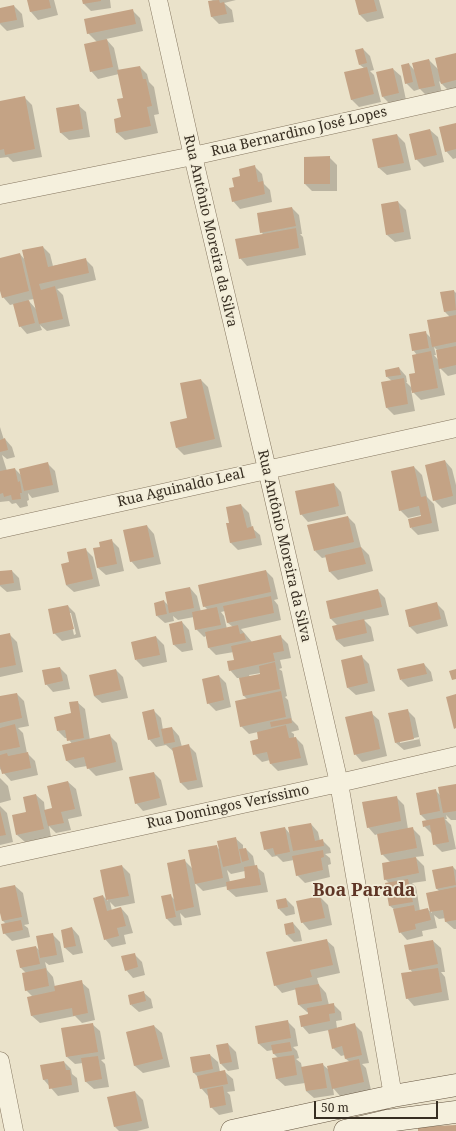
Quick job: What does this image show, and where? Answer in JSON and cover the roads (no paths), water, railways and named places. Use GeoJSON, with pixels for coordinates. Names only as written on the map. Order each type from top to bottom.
{"type":"FeatureCollection","features":[{"type":"Feature","properties":{"kind":"main road"},"geometry":{"type":"LineString","coordinates":[[232,1131],[393,1096],[456,1086]]}},
{"type":"Feature","properties":{"kind":"main road"},"geometry":{"type":"LineString","coordinates":[[387,1126],[393,1096]]}},
{"type":"Feature","properties":{"kind":"main road"},"geometry":{"type":"LineString","coordinates":[[344,1131],[387,1126],[456,1112]]}},
{"type":"Feature","properties":{"kind":"street","name":"Rua Antônio Moreira da Silva"},"geometry":{"type":"LineString","coordinates":[[158,0],[192,156],[267,469],[339,783],[393,1096]]}},
{"type":"Feature","properties":{"kind":"street","name":"Rua Bernardino José Lopes"},"geometry":{"type":"LineString","coordinates":[[0,195],[192,156],[456,97]]}},
{"type":"Feature","properties":{"kind":"street","name":"Rua Aguinaldo Leal"},"geometry":{"type":"LineString","coordinates":[[0,529],[456,428]]}},
{"type":"Feature","properties":{"kind":"street","name":"Rua Domingos Veríssimo"},"geometry":{"type":"LineString","coordinates":[[0,857],[456,756]]}},
{"type":"Feature","properties":{"kind":"street"},"geometry":{"type":"LineString","coordinates":[[0,1061],[14,1131]]}},
{"type":"Feature","properties":{"kind":"district","name":"Boa Parada"},"geometry":{"type":"Point","coordinates":[364,891]}}]}
